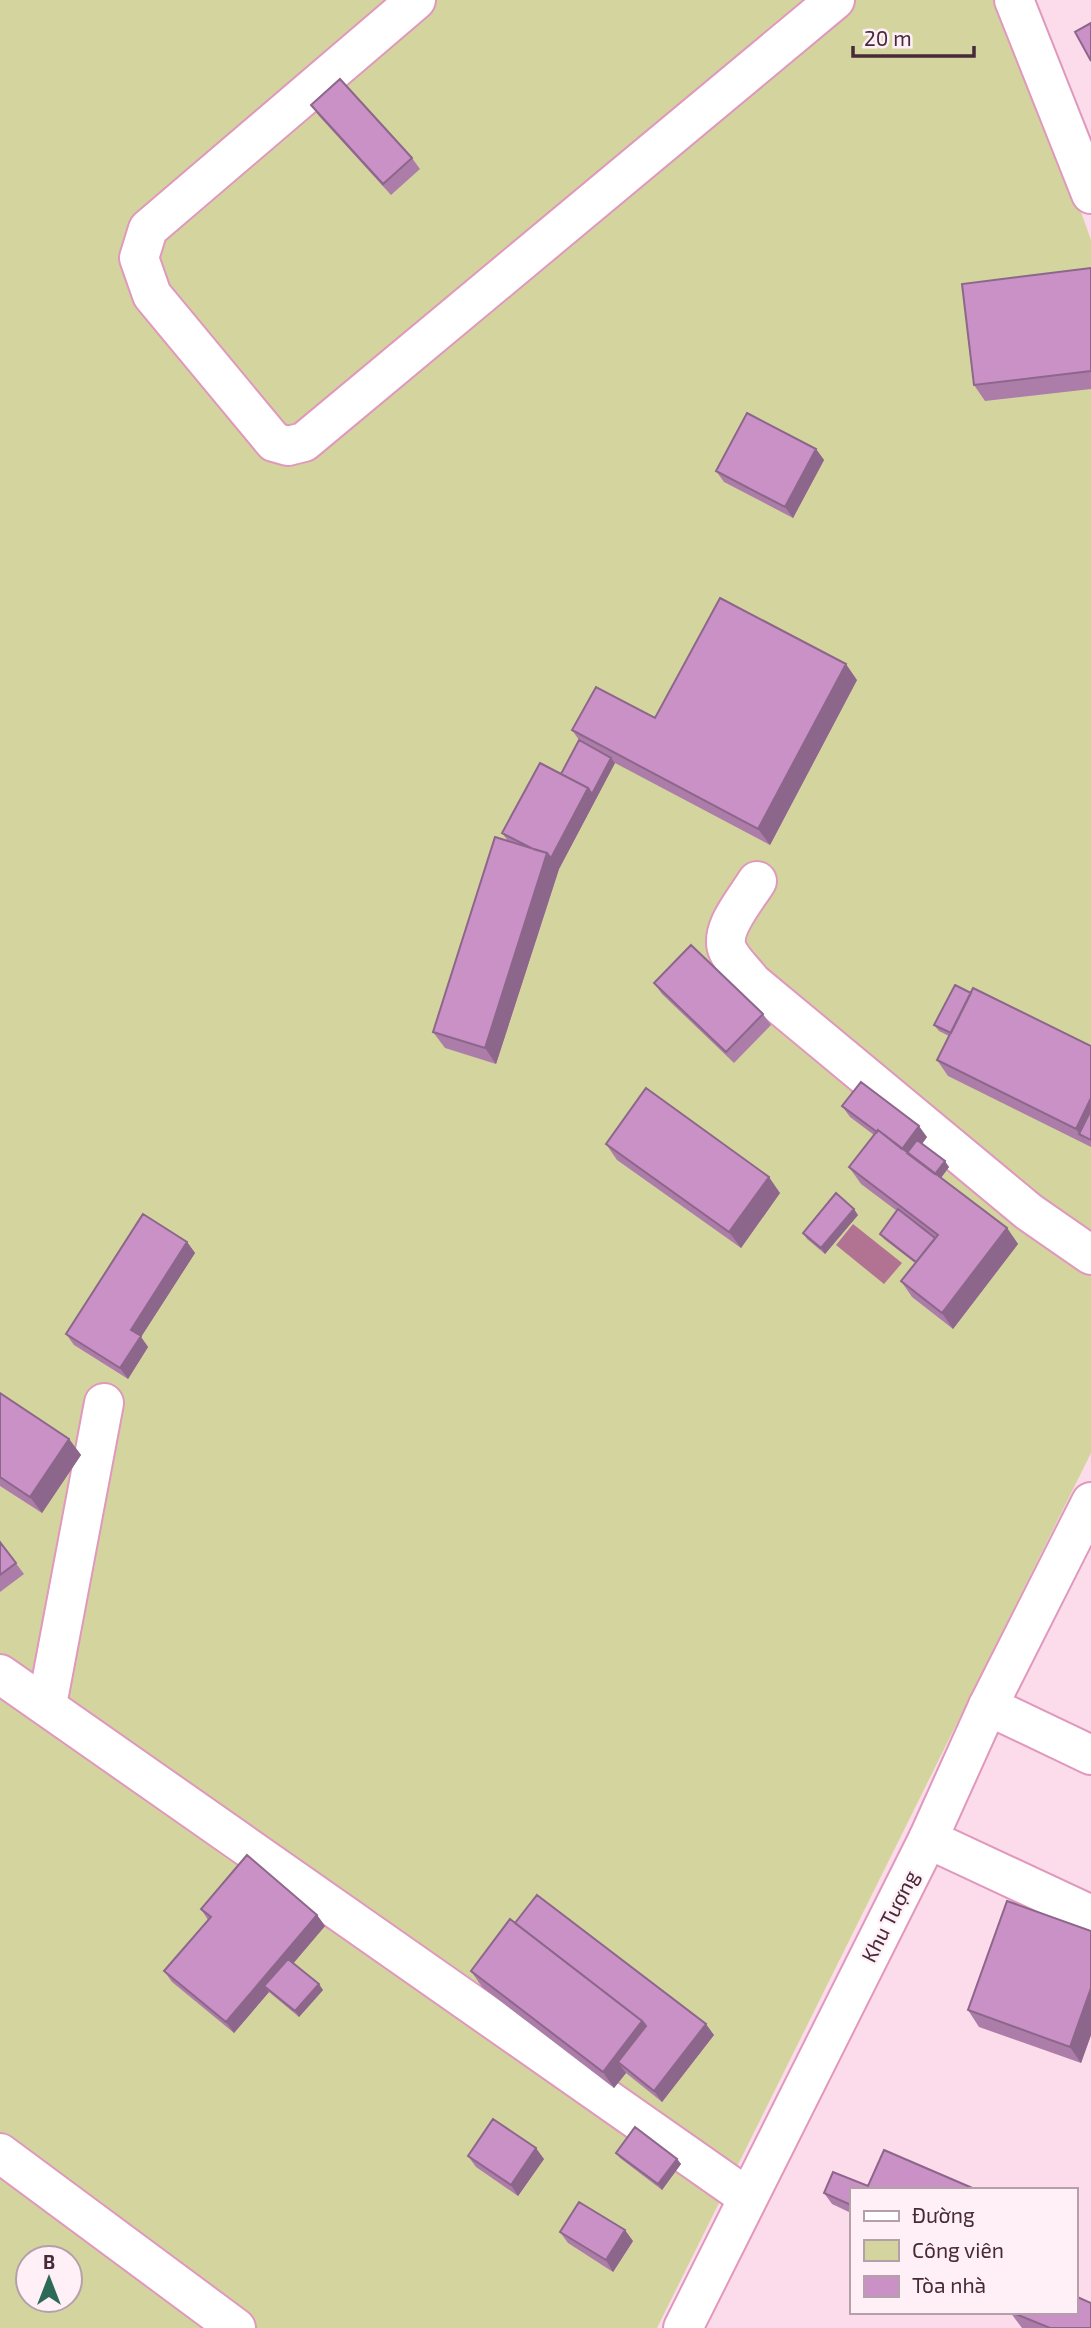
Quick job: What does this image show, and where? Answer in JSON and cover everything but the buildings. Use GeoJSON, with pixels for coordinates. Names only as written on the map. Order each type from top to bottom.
{"type":"FeatureCollection","features":[{"type":"Feature","properties":{"kind":"street"},"geometry":{"type":"LineString","coordinates":[[416,0],[148,229],[139,258],[152,295],[274,442],[288,446],[304,442],[835,0]]}},
{"type":"Feature","properties":{"kind":"street"},"geometry":{"type":"LineString","coordinates":[[1014,0],[1091,194]]}},
{"type":"Feature","properties":{"kind":"street"},"geometry":{"type":"LineString","coordinates":[[757,881],[729,928],[726,940],[727,950],[752,982],[1029,1212],[1091,1255]]}},
{"type":"Feature","properties":{"kind":"street"},"geometry":{"type":"LineString","coordinates":[[47,1705],[104,1403]]}},
{"type":"Feature","properties":{"kind":"street","name":"Khu Tượng"},"geometry":{"type":"LineString","coordinates":[[683,2328],[928,1839],[988,1706],[1091,1503]]}},
{"type":"Feature","properties":{"kind":"street"},"geometry":{"type":"LineString","coordinates":[[0,1674],[747,2197]]}},
{"type":"Feature","properties":{"kind":"street"},"geometry":{"type":"LineString","coordinates":[[988,1706],[1091,1755]]}},
{"type":"Feature","properties":{"kind":"street"},"geometry":{"type":"LineString","coordinates":[[928,1839],[1091,1915]]}},
{"type":"Feature","properties":{"kind":"street"},"geometry":{"type":"LineString","coordinates":[[0,2154],[236,2328]]}},
{"type":"Feature","properties":{"kind":"green space"},"geometry":{"type":"Polygon","coordinates":[[[0,0],[1002,0],[1024,52],[1091,240],[1091,1453],[657,2328],[0,2328],[0,0]]]}},
{"type":"Feature","properties":{"kind":"shaded area"},"geometry":{"type":"Polygon","coordinates":[[[853,1224],[902,1263],[884,1284],[836,1245],[853,1224]]]}}]}
